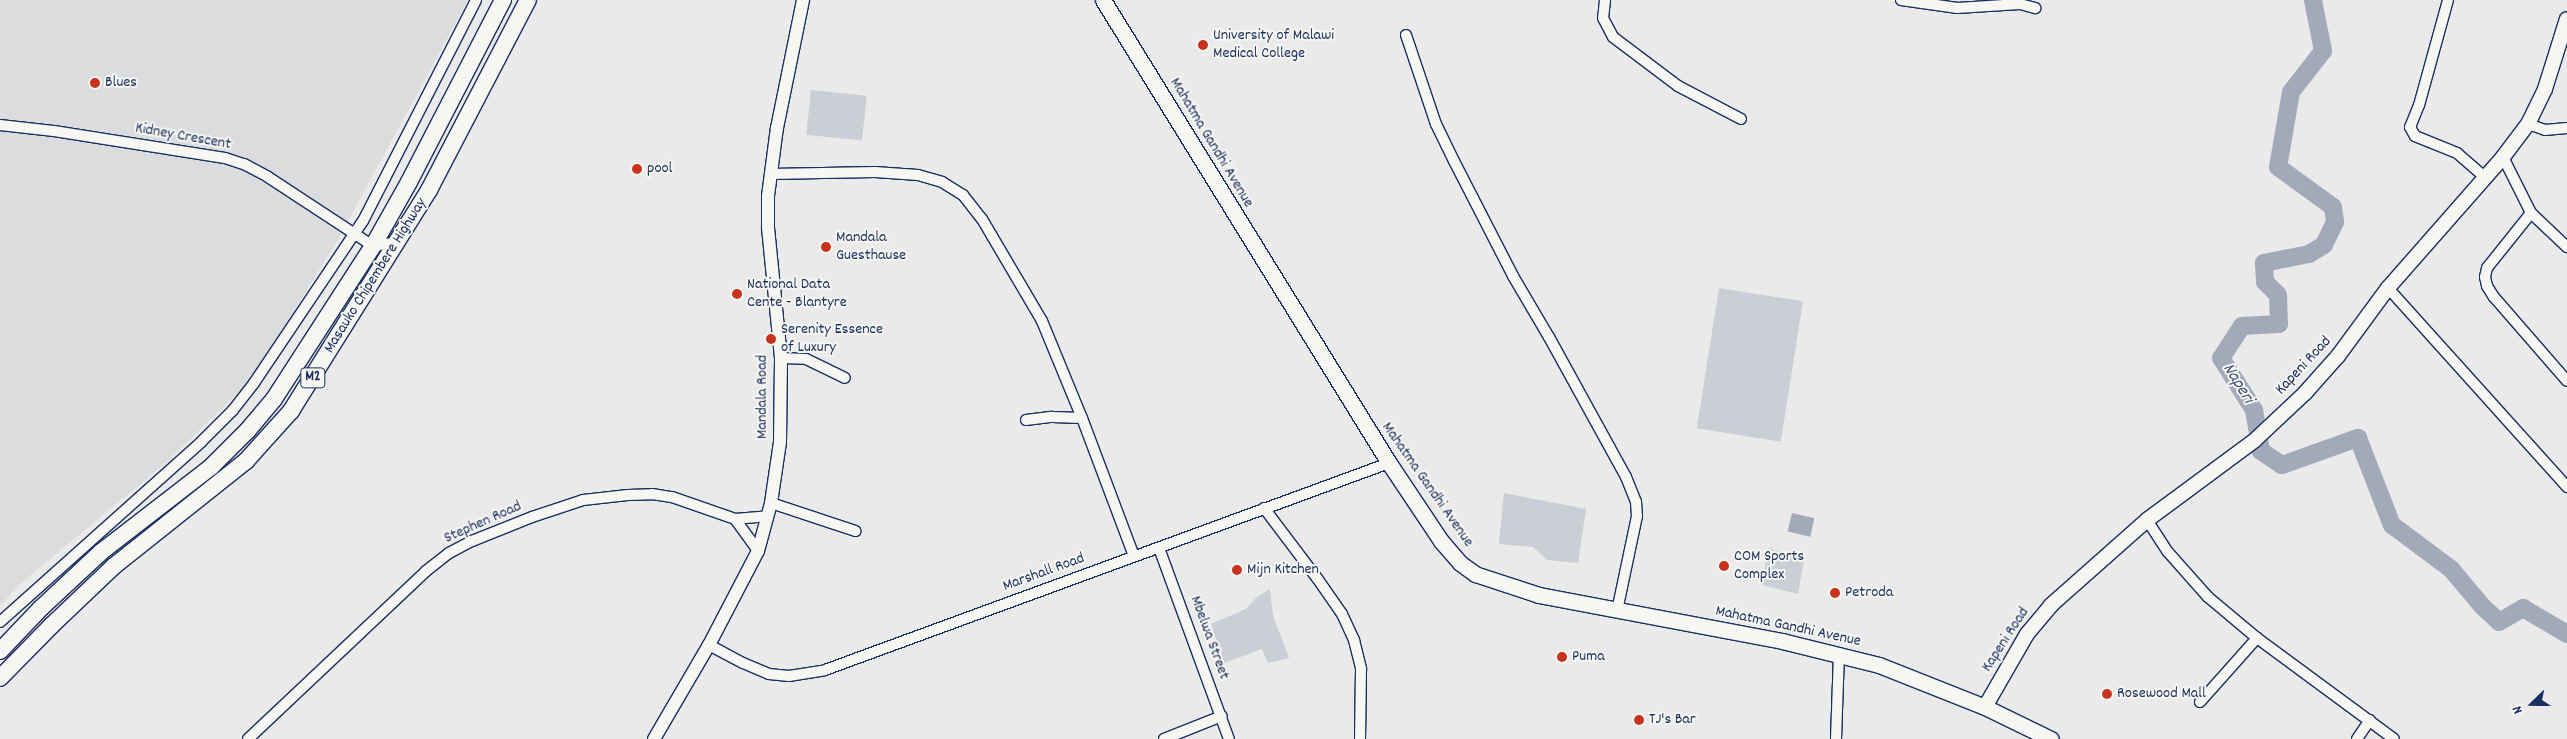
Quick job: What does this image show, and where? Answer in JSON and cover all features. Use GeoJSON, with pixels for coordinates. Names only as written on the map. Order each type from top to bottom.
{"type":"FeatureCollection","features":[{"type":"Feature","properties":{"kind":"highway","name":"Masauko Chipembere Highway"},"geometry":{"type":"LineString","coordinates":[[0,651],[41,608],[102,552],[211,467],[248,430],[274,399],[372,246],[409,182],[503,0]]}},
{"type":"Feature","properties":{"kind":"highway","name":"Masauko Chipembere Highway"},"geometry":{"type":"LineString","coordinates":[[0,678],[114,566],[223,482],[263,445],[291,411],[317,373],[430,190],[528,0]]}},
{"type":"Feature","properties":{"kind":"main road","name":"Mahatma Gandhi Avenue"},"geometry":{"type":"LineString","coordinates":[[1103,0],[1389,463],[1441,541],[1460,563],[1475,574],[1539,595],[1839,653],[1879,665],[1985,707],[2050,739]]}},
{"type":"Feature","properties":{"kind":"main road","name":"Kapeni Road"},"geometry":{"type":"LineString","coordinates":[[1985,707],[2027,634],[2051,605],[2147,520],[2255,440],[2305,393],[2338,356],[2388,288],[2503,157],[2528,124],[2563,46],[2567,19]]}},
{"type":"Feature","properties":{"kind":"street"},"geometry":{"type":"LineString","coordinates":[[0,622],[201,442],[233,410],[254,383],[363,221],[476,0]]}},
{"type":"Feature","properties":{"kind":"street","name":"Mandala Road"},"geometry":{"type":"LineString","coordinates":[[654,739],[709,645],[758,551],[771,503],[778,468],[780,442],[780,358],[768,227],[770,174],[777,128],[803,0]]}},
{"type":"Feature","properties":{"kind":"street"},"geometry":{"type":"LineString","coordinates":[[1604,0],[1603,18],[1614,38],[1678,86],[1741,120]]}},
{"type":"Feature","properties":{"kind":"street"},"geometry":{"type":"LineString","coordinates":[[1901,0],[1957,8],[2020,4],[2035,8]]}},
{"type":"Feature","properties":{"kind":"street"},"geometry":{"type":"LineString","coordinates":[[2448,0],[2419,105],[2410,127],[2415,136],[2457,153],[2485,177]]}},
{"type":"Feature","properties":{"kind":"street"},"geometry":{"type":"LineString","coordinates":[[1406,35],[1436,124],[1454,162],[1512,276],[1549,337],[1618,462],[1636,502],[1637,516],[1617,611]]}},
{"type":"Feature","properties":{"kind":"street"},"geometry":{"type":"LineString","coordinates":[[2528,124],[2545,130],[2567,128]]}},
{"type":"Feature","properties":{"kind":"street","name":"Kidney Crescent"},"geometry":{"type":"LineString","coordinates":[[0,125],[54,131],[224,158],[244,164],[268,177],[372,246]]}},
{"type":"Feature","properties":{"kind":"street"},"geometry":{"type":"LineString","coordinates":[[2503,157],[2531,213],[2567,247]]}},
{"type":"Feature","properties":{"kind":"street"},"geometry":{"type":"LineString","coordinates":[[770,174],[875,172],[918,175],[942,182],[963,195],[992,234],[1042,321],[1082,418],[1134,556]]}},
{"type":"Feature","properties":{"kind":"street"},"geometry":{"type":"LineString","coordinates":[[2531,213],[2487,268],[2485,277],[2487,286],[2567,381]]}},
{"type":"Feature","properties":{"kind":"street"},"geometry":{"type":"LineString","coordinates":[[372,246],[398,242]]}},
{"type":"Feature","properties":{"kind":"street"},"geometry":{"type":"LineString","coordinates":[[2388,288],[2567,487]]}},
{"type":"Feature","properties":{"kind":"street"},"geometry":{"type":"LineString","coordinates":[[780,358],[806,359],[845,378]]}},
{"type":"Feature","properties":{"kind":"street"},"geometry":{"type":"LineString","coordinates":[[1026,420],[1052,417],[1082,418]]}},
{"type":"Feature","properties":{"kind":"street","name":"Marshall Road"},"geometry":{"type":"LineString","coordinates":[[709,645],[743,664],[769,674],[789,676],[825,670],[1389,463]]}},
{"type":"Feature","properties":{"kind":"street","name":"Stephen Road"},"geometry":{"type":"LineString","coordinates":[[248,739],[420,575],[449,553],[472,541],[532,517],[583,500],[628,495],[652,494],[672,497],[735,519],[768,516]]}},
{"type":"Feature","properties":{"kind":"street"},"geometry":{"type":"LineString","coordinates":[[771,503],[855,530]]}},
{"type":"Feature","properties":{"kind":"street"},"geometry":{"type":"LineString","coordinates":[[1264,508],[1342,614],[1354,640],[1361,668],[1360,739]]}},
{"type":"Feature","properties":{"kind":"street"},"geometry":{"type":"LineString","coordinates":[[735,519],[758,551]]}},
{"type":"Feature","properties":{"kind":"street"},"geometry":{"type":"LineString","coordinates":[[2147,520],[2168,552],[2208,597],[2257,638],[2394,739]]}},
{"type":"Feature","properties":{"kind":"street","name":"Mbelwa Street"},"geometry":{"type":"LineString","coordinates":[[1159,548],[1229,739]]}},
{"type":"Feature","properties":{"kind":"street"},"geometry":{"type":"LineString","coordinates":[[2200,702],[2257,638]]}},
{"type":"Feature","properties":{"kind":"street"},"geometry":{"type":"LineString","coordinates":[[1836,739],[1839,653]]}},
{"type":"Feature","properties":{"kind":"street"},"geometry":{"type":"LineString","coordinates":[[1164,739],[1222,716]]}},
{"type":"Feature","properties":{"kind":"street"},"geometry":{"type":"LineString","coordinates":[[2357,739],[2370,720]]}},
{"type":"Feature","properties":{"kind":"shaded area"},"geometry":{"type":"Polygon","coordinates":[[[0,0],[468,0],[336,243],[251,380],[168,461],[21,583],[0,606],[0,0]]]}},
{"type":"Feature","properties":{"kind":"shaded area"},"geometry":{"type":"Polygon","coordinates":[[[811,90],[867,96],[862,141],[806,135],[811,90]]]}},
{"type":"Feature","properties":{"kind":"shaded area"},"geometry":{"type":"Polygon","coordinates":[[[1719,288],[1803,301],[1781,442],[1697,428],[1719,288]]]}},
{"type":"Feature","properties":{"kind":"shaded area"},"geometry":{"type":"Polygon","coordinates":[[[1504,493],[1586,509],[1578,563],[1547,560],[1533,547],[1499,544],[1504,493]]]}},
{"type":"Feature","properties":{"kind":"shaded area"},"geometry":{"type":"Polygon","coordinates":[[[1768,548],[1804,560],[1798,594],[1762,585],[1768,548]]]}},
{"type":"Feature","properties":{"kind":"shaded area"},"geometry":{"type":"Polygon","coordinates":[[[1270,589],[1273,616],[1289,658],[1268,663],[1262,649],[1224,663],[1211,624],[1246,609],[1257,597],[1270,589]]]}},
{"type":"Feature","properties":{"kind":"water"},"geometry":{"type":"Polygon","coordinates":[[[1792,513],[1814,518],[1810,537],[1788,532],[1792,513]]]}},
{"type":"Feature","properties":{"kind":"waterway","name":"Naperi"},"geometry":{"type":"LineString","coordinates":[[2313,0],[2323,51],[2291,92],[2278,167],[2333,207],[2335,222],[2324,245],[2309,254],[2264,263],[2265,282],[2278,295],[2279,324],[2242,326],[2221,358],[2254,410],[2261,451],[2282,465],[2358,438],[2392,525],[2451,569],[2482,606],[2499,622],[2523,608],[2567,634]]}},
{"type":"Feature","properties":{"kind":"place","name":"University of Malawi Medical College"},"geometry":{"type":"Point","coordinates":[1203,45]}},
{"type":"Feature","properties":{"kind":"place","name":"Blues"},"geometry":{"type":"Point","coordinates":[95,83]}},
{"type":"Feature","properties":{"kind":"place","name":"pool"},"geometry":{"type":"Point","coordinates":[637,169]}},
{"type":"Feature","properties":{"kind":"place","name":"Mandala Guesthause"},"geometry":{"type":"Point","coordinates":[826,247]}},
{"type":"Feature","properties":{"kind":"place","name":"National Data Cente - Blantyre"},"geometry":{"type":"Point","coordinates":[737,294]}},
{"type":"Feature","properties":{"kind":"place","name":"Serenity Essence of Luxury"},"geometry":{"type":"Point","coordinates":[771,339]}},
{"type":"Feature","properties":{"kind":"place","name":"COM Sports Complex"},"geometry":{"type":"Point","coordinates":[1724,566]}},
{"type":"Feature","properties":{"kind":"place","name":"Mijn Kitchen"},"geometry":{"type":"Point","coordinates":[1237,570]}},
{"type":"Feature","properties":{"kind":"place","name":"Petroda"},"geometry":{"type":"Point","coordinates":[1835,593]}},
{"type":"Feature","properties":{"kind":"place","name":"Puma"},"geometry":{"type":"Point","coordinates":[1562,657]}},
{"type":"Feature","properties":{"kind":"place","name":"Rosewood Mall"},"geometry":{"type":"Point","coordinates":[2107,694]}},
{"type":"Feature","properties":{"kind":"place","name":"TJ's Bar"},"geometry":{"type":"Point","coordinates":[1639,720]}}]}
